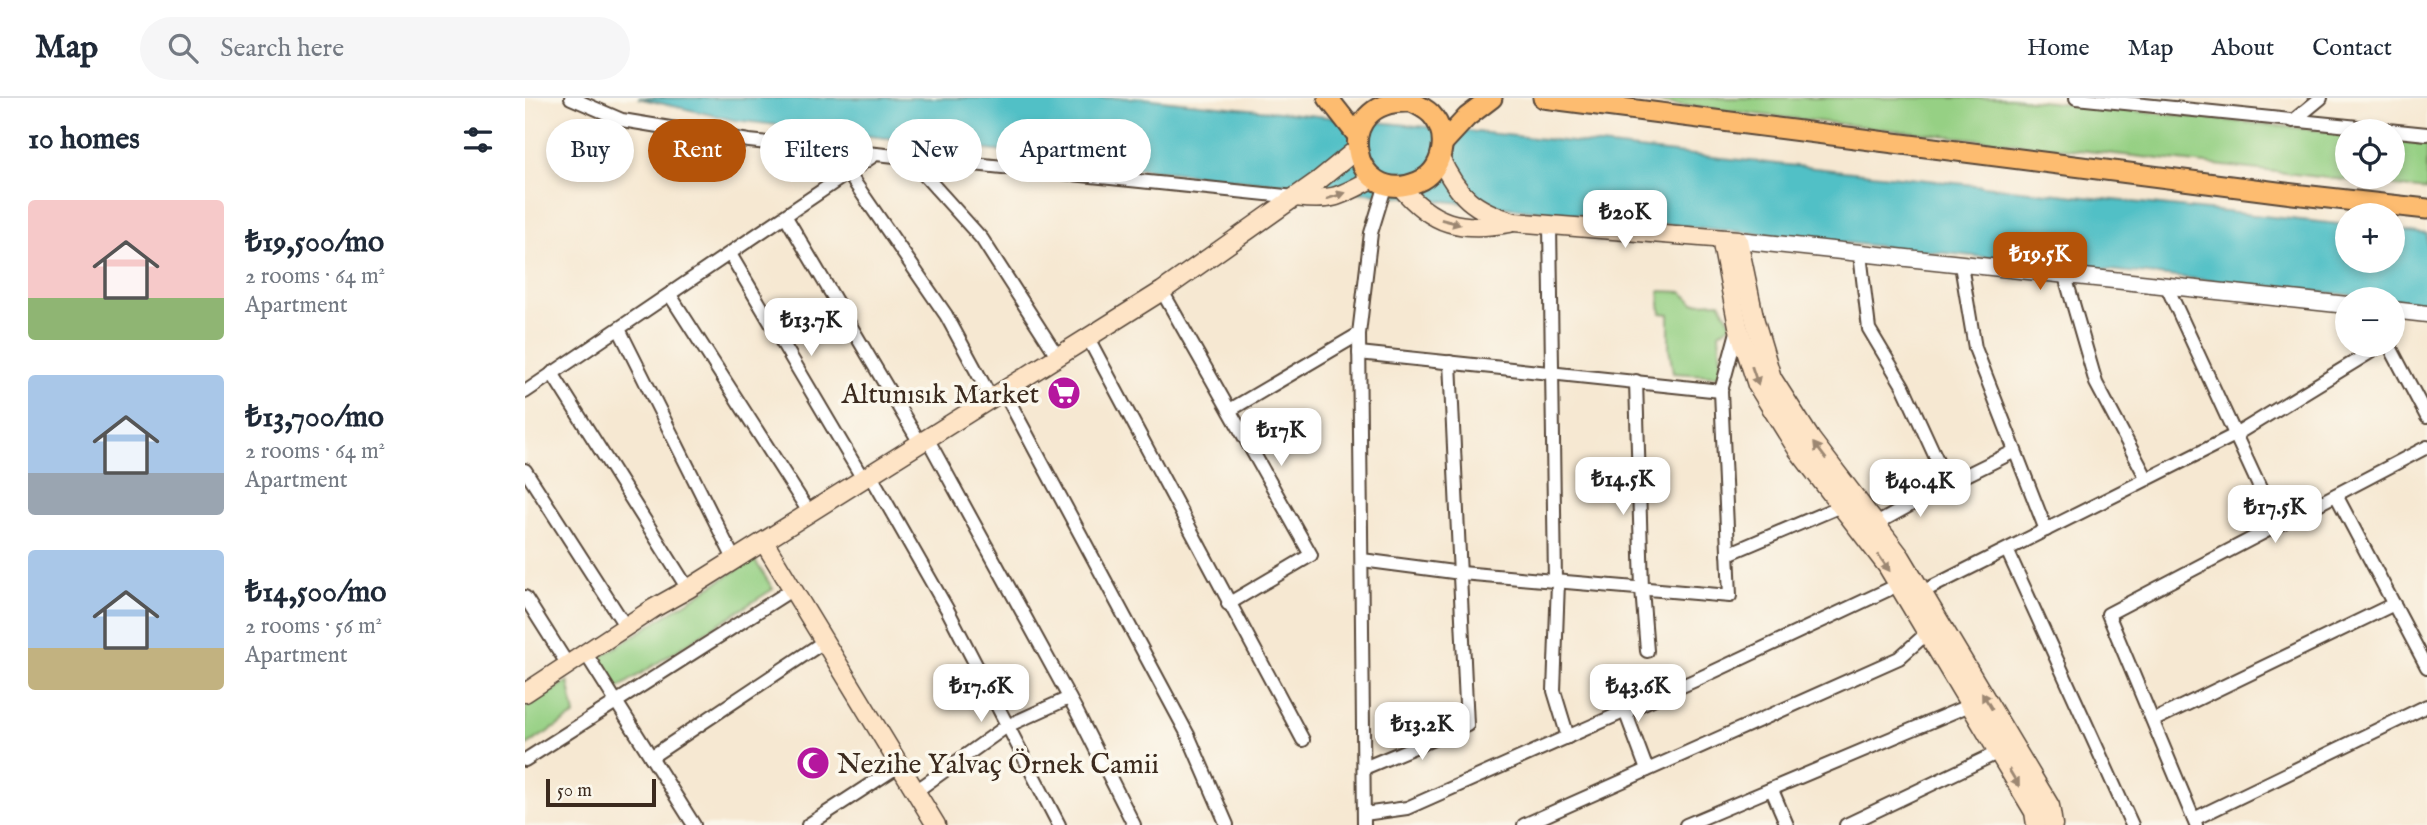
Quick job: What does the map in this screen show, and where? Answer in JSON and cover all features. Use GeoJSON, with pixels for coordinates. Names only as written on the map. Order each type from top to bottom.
{"type":"FeatureCollection","features":[{"type":"Feature","properties":{"kind":"main road"},"geometry":{"type":"LineString","coordinates":[[1328,98],[1357,142]]}},
{"type":"Feature","properties":{"kind":"main road"},"geometry":{"type":"LineString","coordinates":[[1294,197],[1319,200],[1336,198],[1387,183],[1422,180],[1433,170],[1441,150],[1467,117],[1492,98]]}},
{"type":"Feature","properties":{"kind":"main road"},"geometry":{"type":"LineString","coordinates":[[1543,98],[2293,194],[2427,208]]}},
{"type":"Feature","properties":{"kind":"main road"},"geometry":{"type":"LineString","coordinates":[[1514,222],[1489,227],[1460,225],[1433,217],[1360,162],[1357,142],[1362,122],[1371,111],[1382,104],[1412,100],[1422,107],[1433,116],[1440,129],[1441,150],[1452,183],[1464,198],[1496,217],[1514,222],[1730,239]]}},
{"type":"Feature","properties":{"kind":"main road"},"geometry":{"type":"LineString","coordinates":[[525,693],[654,608],[764,542],[1163,291],[1294,197],[1357,142]]}},
{"type":"Feature","properties":{"kind":"main road"},"geometry":{"type":"LineString","coordinates":[[1730,239],[1738,326],[1757,385],[1797,449],[1887,566],[2034,812],[2036,825]]}},
{"type":"Feature","properties":{"kind":"main road"},"geometry":{"type":"LineString","coordinates":[[1730,239],[1773,378],[1811,439],[1901,557],[2050,806],[2053,825]]}},
{"type":"Feature","properties":{"kind":"main road"},"geometry":{"type":"LineString","coordinates":[[764,542],[936,825]]}},
{"type":"Feature","properties":{"kind":"street"},"geometry":{"type":"LineString","coordinates":[[571,98],[622,120],[749,141],[887,155]]}},
{"type":"Feature","properties":{"kind":"street"},"geometry":{"type":"LineString","coordinates":[[2076,98],[2188,104],[2293,121],[2427,134]]}},
{"type":"Feature","properties":{"kind":"street"},"geometry":{"type":"LineString","coordinates":[[2293,121],[2321,98]]}},
{"type":"Feature","properties":{"kind":"street"},"geometry":{"type":"LineString","coordinates":[[982,165],[1294,197]]}},
{"type":"Feature","properties":{"kind":"street"},"geometry":{"type":"LineString","coordinates":[[525,391],[835,182]]}},
{"type":"Feature","properties":{"kind":"street"},"geometry":{"type":"LineString","coordinates":[[854,182],[997,394],[1188,735],[1227,825]]}},
{"type":"Feature","properties":{"kind":"street"},"geometry":{"type":"LineString","coordinates":[[931,182],[982,239],[1058,357]]}},
{"type":"Feature","properties":{"kind":"street"},"geometry":{"type":"LineString","coordinates":[[1387,183],[1371,233],[1359,334],[1364,820],[1407,808],[1898,585]]}},
{"type":"Feature","properties":{"kind":"street"},"geometry":{"type":"LineString","coordinates":[[786,217],[924,440],[1069,698],[1134,825]]}},
{"type":"Feature","properties":{"kind":"street"},"geometry":{"type":"LineString","coordinates":[[1550,225],[1557,582],[1554,691],[1568,737]]}},
{"type":"Feature","properties":{"kind":"street"},"geometry":{"type":"LineString","coordinates":[[1730,239],[2335,304]]}},
{"type":"Feature","properties":{"kind":"street"},"geometry":{"type":"LineString","coordinates":[[730,254],[947,609],[1059,825]]}},
{"type":"Feature","properties":{"kind":"street"},"geometry":{"type":"LineString","coordinates":[[1860,254],[1869,329],[1903,386],[1948,484]]}},
{"type":"Feature","properties":{"kind":"street"},"geometry":{"type":"LineString","coordinates":[[1961,265],[1975,348],[2046,530]]}},
{"type":"Feature","properties":{"kind":"street"},"geometry":{"type":"LineString","coordinates":[[2065,276],[2096,383],[2147,479]]}},
{"type":"Feature","properties":{"kind":"street"},"geometry":{"type":"LineString","coordinates":[[2167,287],[2277,525]]}},
{"type":"Feature","properties":{"kind":"street"},"geometry":{"type":"LineString","coordinates":[[1163,291],[1311,555],[1228,604]]}},
{"type":"Feature","properties":{"kind":"street"},"geometry":{"type":"LineString","coordinates":[[670,295],[809,512]]}},
{"type":"Feature","properties":{"kind":"street"},"geometry":{"type":"LineString","coordinates":[[2405,313],[2427,314]]}},
{"type":"Feature","properties":{"kind":"street"},"geometry":{"type":"LineString","coordinates":[[1362,560],[1461,573],[1730,596],[1721,391],[1738,326]]}},
{"type":"Feature","properties":{"kind":"street"},"geometry":{"type":"LineString","coordinates":[[619,329],[734,559]]}},
{"type":"Feature","properties":{"kind":"street"},"geometry":{"type":"LineString","coordinates":[[1230,410],[1359,334]]}},
{"type":"Feature","properties":{"kind":"street"},"geometry":{"type":"LineString","coordinates":[[1088,338],[1303,740]]}},
{"type":"Feature","properties":{"kind":"street"},"geometry":{"type":"LineString","coordinates":[[1359,353],[1721,391]]}},
{"type":"Feature","properties":{"kind":"street"},"geometry":{"type":"LineString","coordinates":[[1922,592],[2235,435],[2362,357]]}},
{"type":"Feature","properties":{"kind":"street"},"geometry":{"type":"LineString","coordinates":[[2395,357],[2427,417]]}},
{"type":"Feature","properties":{"kind":"street"},"geometry":{"type":"LineString","coordinates":[[1364,768],[1467,724],[1450,362]]}},
{"type":"Feature","properties":{"kind":"street"},"geometry":{"type":"LineString","coordinates":[[552,373],[688,589]]}},
{"type":"Feature","properties":{"kind":"street"},"geometry":{"type":"LineString","coordinates":[[1636,381],[1642,589],[1647,651]]}},
{"type":"Feature","properties":{"kind":"street"},"geometry":{"type":"LineString","coordinates":[[2427,447],[2108,614],[2195,822],[2427,706]]}},
{"type":"Feature","properties":{"kind":"street"},"geometry":{"type":"LineString","coordinates":[[1876,524],[2015,451]]}},
{"type":"Feature","properties":{"kind":"street"},"geometry":{"type":"LineString","coordinates":[[525,470],[626,627]]}},
{"type":"Feature","properties":{"kind":"street"},"geometry":{"type":"LineString","coordinates":[[2336,495],[2427,667]]}},
{"type":"Feature","properties":{"kind":"street"},"geometry":{"type":"LineString","coordinates":[[1728,554],[1841,506]]}},
{"type":"Feature","properties":{"kind":"street"},"geometry":{"type":"LineString","coordinates":[[2007,550],[2132,825]]}},
{"type":"Feature","properties":{"kind":"street"},"geometry":{"type":"LineString","coordinates":[[525,760],[793,589]]}},
{"type":"Feature","properties":{"kind":"street"},"geometry":{"type":"LineString","coordinates":[[525,597],[568,665]]}},
{"type":"Feature","properties":{"kind":"street"},"geometry":{"type":"LineString","coordinates":[[2154,720],[2394,604]]}},
{"type":"Feature","properties":{"kind":"street"},"geometry":{"type":"LineString","coordinates":[[1524,825],[1899,658],[1927,633]]}},
{"type":"Feature","properties":{"kind":"street"},"geometry":{"type":"LineString","coordinates":[[651,757],[825,641]]}},
{"type":"Feature","properties":{"kind":"street"},"geometry":{"type":"LineString","coordinates":[[586,654],[694,825]]}},
{"type":"Feature","properties":{"kind":"street"},"geometry":{"type":"LineString","coordinates":[[916,791],[1007,726],[1069,698]]}},
{"type":"Feature","properties":{"kind":"street"},"geometry":{"type":"LineString","coordinates":[[1686,825],[1970,705]]}},
{"type":"Feature","properties":{"kind":"street"},"geometry":{"type":"LineString","coordinates":[[1625,711],[1647,770]]}},
{"type":"Feature","properties":{"kind":"street"},"geometry":{"type":"LineString","coordinates":[[1846,825],[1999,752]]}},
{"type":"Feature","properties":{"kind":"street"},"geometry":{"type":"LineString","coordinates":[[809,825],[900,765]]}},
{"type":"Feature","properties":{"kind":"street"},"geometry":{"type":"LineString","coordinates":[[1772,790],[1787,825]]}},
{"type":"Feature","properties":{"kind":"green space"},"geometry":{"type":"Polygon","coordinates":[[[1625,98],[2011,98],[2335,132],[2335,179],[2227,166],[1625,98]]]}},
{"type":"Feature","properties":{"kind":"green space"},"geometry":{"type":"Polygon","coordinates":[[[2405,139],[2427,141],[2427,190],[2405,187],[2405,139]]]}},
{"type":"Feature","properties":{"kind":"green space"},"geometry":{"type":"Polygon","coordinates":[[[1659,291],[1682,292],[1694,303],[1720,302],[1731,324],[1719,333],[1722,376],[1673,373],[1669,348],[1669,314],[1661,313],[1659,291]]]}},
{"type":"Feature","properties":{"kind":"green space"},"geometry":{"type":"Polygon","coordinates":[[[754,559],[773,589],[615,690],[596,660],[754,559]]]}},
{"type":"Feature","properties":{"kind":"green space"},"geometry":{"type":"Polygon","coordinates":[[[568,681],[575,715],[525,746],[525,708],[568,681]]]}},
{"type":"Feature","properties":{"kind":"water"},"geometry":{"type":"Polygon","coordinates":[[[638,98],[1140,98],[1506,135],[2335,224],[2335,273],[2405,273],[2405,231],[2427,234],[2427,303],[2405,301],[2405,287],[2335,287],[2335,293],[1151,170],[1151,119],[996,119],[996,151],[982,150],[982,119],[887,119],[887,138],[873,137],[873,119],[760,119],[760,123],[746,121],[746,119],[730,119],[638,98]]]}},
{"type":"Feature","properties":{"kind":"place","name":"Altunısık Market"},"geometry":{"type":"Point","coordinates":[1064,393]}},
{"type":"Feature","properties":{"kind":"place","name":"Nezihe Yalvaç Örnek Camii"},"geometry":{"type":"Point","coordinates":[813,763]}}]}
